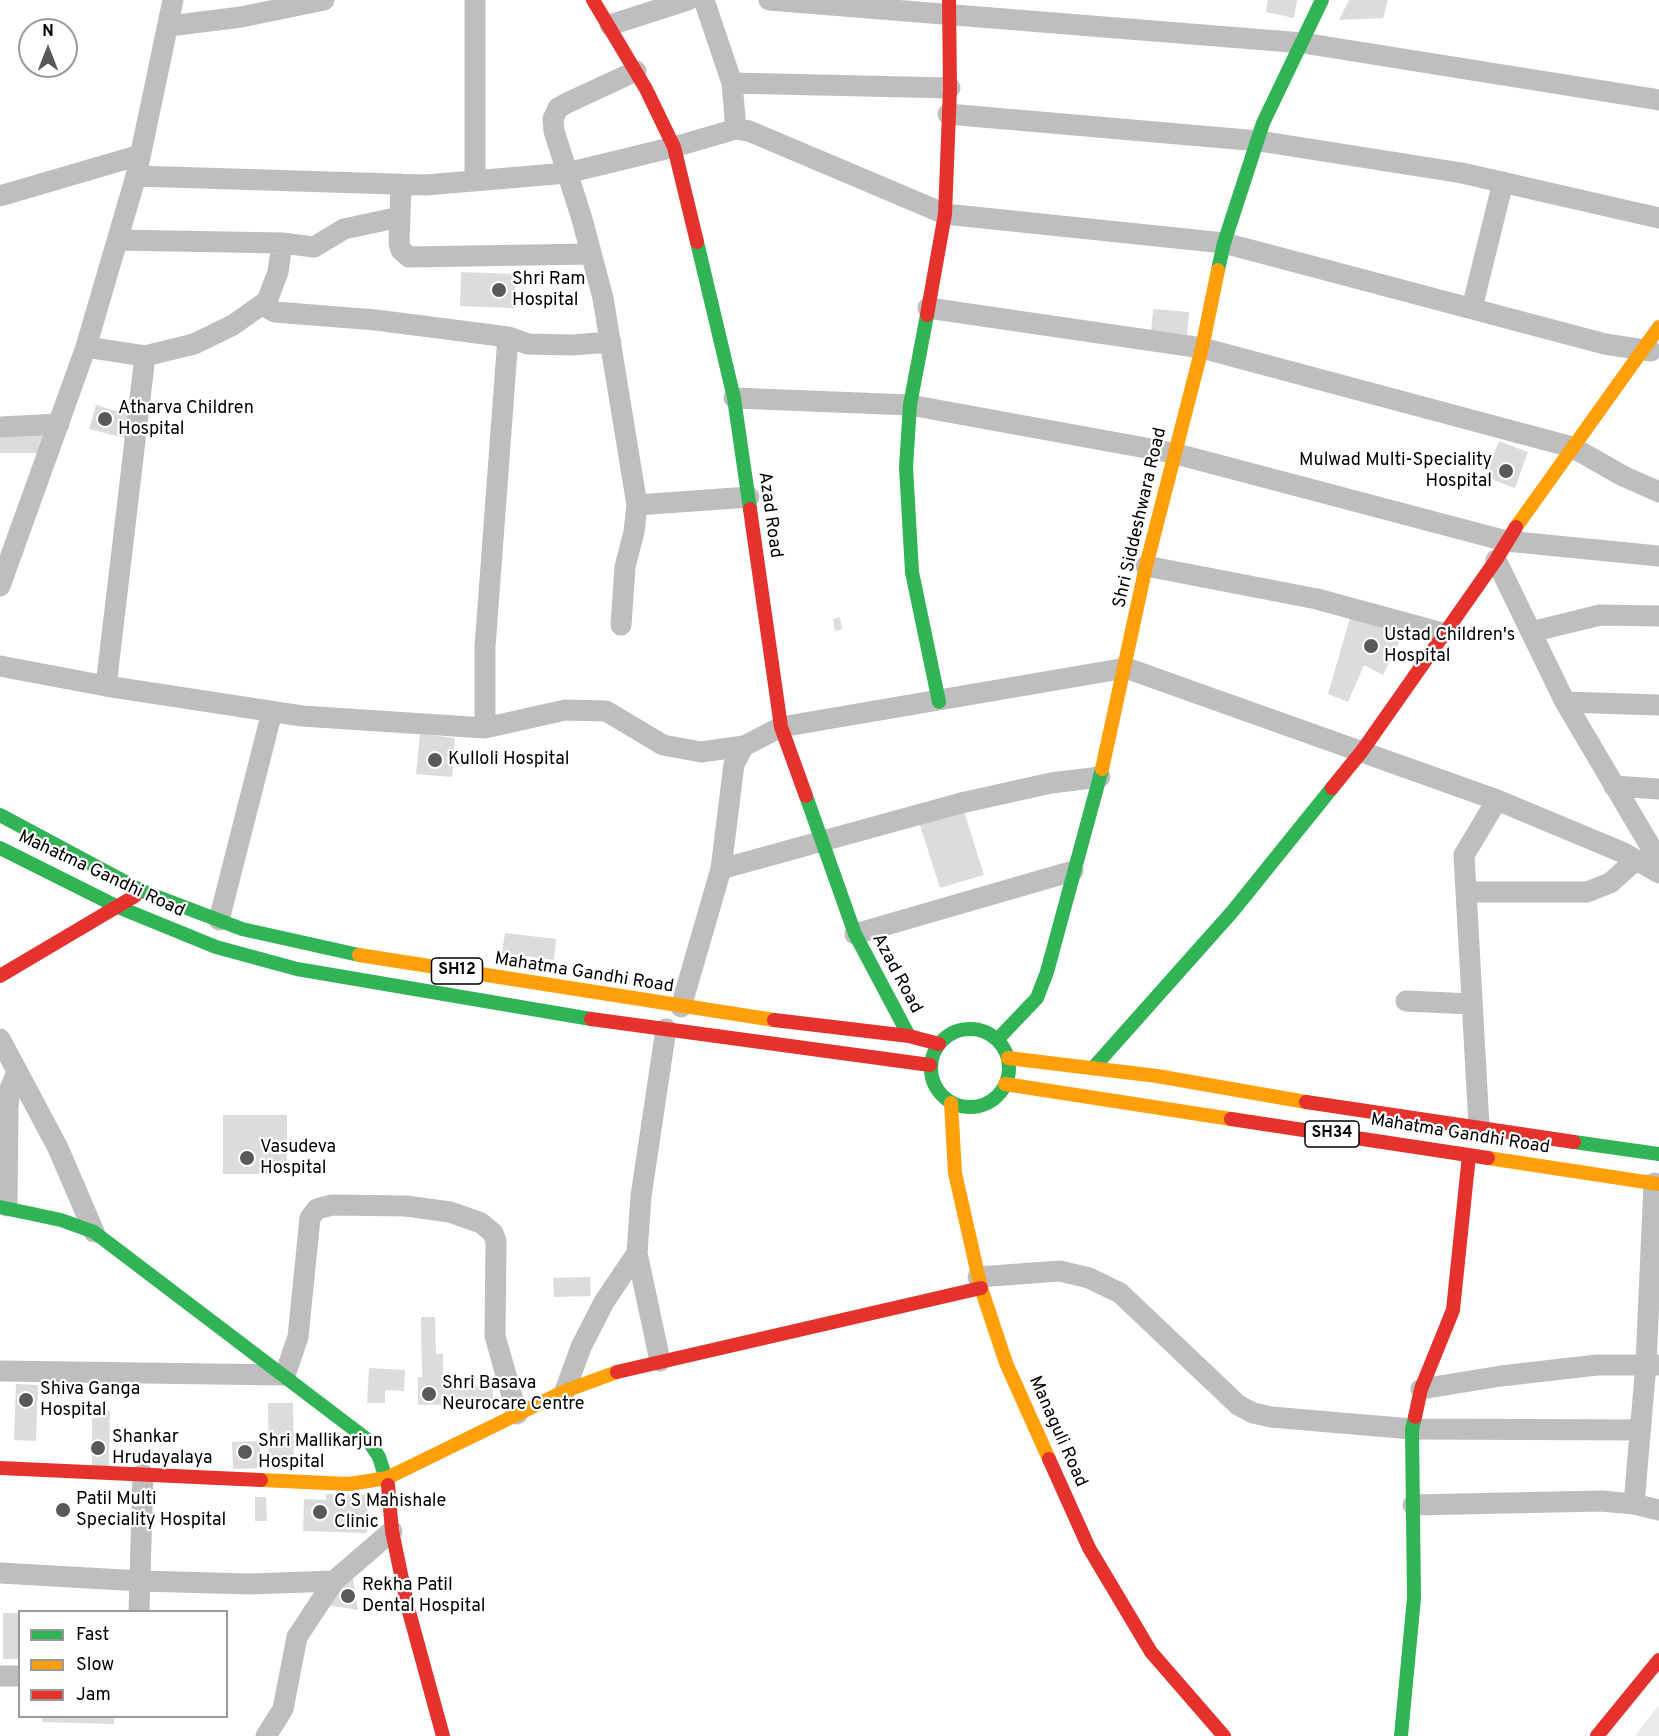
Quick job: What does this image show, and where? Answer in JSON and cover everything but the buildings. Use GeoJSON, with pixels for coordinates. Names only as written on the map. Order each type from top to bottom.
{"type":"FeatureCollection","features":[{"type":"Feature","properties":{"kind":"main road","name":"Azad Road"},"geometry":{"type":"LineString","coordinates":[[593,0],[636,71],[674,147],[734,398],[781,727],[819,840],[855,934],[879,975],[909,1036]]}},
{"type":"Feature","properties":{"kind":"main road","name":"Shri Siddeshwara Road"},"geometry":{"type":"LineString","coordinates":[[997,1040],[1037,998],[1047,972],[1100,777],[1146,566],[1173,453],[1202,348],[1224,243],[1263,123],[1322,0]]}},
{"type":"Feature","properties":{"kind":"main road"},"geometry":{"type":"LineString","coordinates":[[939,702],[912,572],[906,467],[910,405],[945,214],[950,88],[948,7]]}},
{"type":"Feature","properties":{"kind":"main road"},"geometry":{"type":"LineString","coordinates":[[1094,1067],[1232,912],[1362,751],[1572,447],[1651,351],[1659,327]]}},
{"type":"Feature","properties":{"kind":"main road","name":"Mahatma Gandhi Road"},"geometry":{"type":"LineString","coordinates":[[0,815],[142,891],[242,929],[354,954],[681,1007],[814,1026],[909,1036],[939,1044]]}},
{"type":"Feature","properties":{"kind":"main road","name":"Mahatma Gandhi Road"},"geometry":{"type":"LineString","coordinates":[[0,848],[118,907],[216,946],[297,969],[551,1013],[930,1065]]}},
{"type":"Feature","properties":{"kind":"main road"},"geometry":{"type":"LineString","coordinates":[[0,976],[142,891]]}},
{"type":"Feature","properties":{"kind":"main road"},"geometry":{"type":"LineString","coordinates":[[967,1029],[988,1033],[997,1040],[1008,1058],[1005,1084],[996,1097],[982,1105],[967,1107],[951,1103],[939,1093],[932,1080],[930,1065],[939,1044],[946,1036],[967,1029]]}},
{"type":"Feature","properties":{"kind":"main road","name":"Mahatma Gandhi Road"},"geometry":{"type":"LineString","coordinates":[[1008,1058],[1094,1067],[1365,1112],[1479,1126],[1659,1154]]}},
{"type":"Feature","properties":{"kind":"main road","name":"Mahatma Gandhi Road"},"geometry":{"type":"LineString","coordinates":[[1005,1084],[1657,1183]]}},
{"type":"Feature","properties":{"kind":"main road","name":"Managuli Road"},"geometry":{"type":"LineString","coordinates":[[951,1103],[955,1173],[979,1282],[1006,1363],[1089,1548],[1151,1652],[1224,1736]]}},
{"type":"Feature","properties":{"kind":"main road"},"geometry":{"type":"LineString","coordinates":[[1401,1736],[1414,1598],[1412,1429],[1422,1389],[1453,1310],[1469,1155]]}},
{"type":"Feature","properties":{"kind":"main road"},"geometry":{"type":"LineString","coordinates":[[3,1207],[61,1220],[94,1232],[368,1440],[379,1457],[387,1478],[392,1531],[408,1608],[443,1736]]}},
{"type":"Feature","properties":{"kind":"main road"},"geometry":{"type":"LineString","coordinates":[[0,1468],[349,1484],[387,1478],[565,1390],[629,1368],[902,1309],[979,1282]]}},
{"type":"Feature","properties":{"kind":"main road"},"geometry":{"type":"LineString","coordinates":[[1598,1736],[1659,1660]]}},
{"type":"Feature","properties":{"kind":"street"},"geometry":{"type":"LineString","coordinates":[[0,586],[86,347],[118,240],[136,176],[173,0]]}},
{"type":"Feature","properties":{"kind":"street"},"geometry":{"type":"LineString","coordinates":[[169,26],[242,17],[324,0]]}},
{"type":"Feature","properties":{"kind":"street"},"geometry":{"type":"LineString","coordinates":[[475,0],[476,181]]}},
{"type":"Feature","properties":{"kind":"street"},"geometry":{"type":"LineString","coordinates":[[610,25],[688,0]]}},
{"type":"Feature","properties":{"kind":"street"},"geometry":{"type":"LineString","coordinates":[[704,0],[732,83],[736,129]]}},
{"type":"Feature","properties":{"kind":"street"},"geometry":{"type":"LineString","coordinates":[[769,0],[948,7],[1303,43],[1659,100]]}},
{"type":"Feature","properties":{"kind":"street"},"geometry":{"type":"LineString","coordinates":[[621,625],[625,567],[634,532],[637,505],[611,342],[591,254],[554,132],[553,119],[558,108],[636,71]]}},
{"type":"Feature","properties":{"kind":"street"},"geometry":{"type":"LineString","coordinates":[[732,83],[950,88]]}},
{"type":"Feature","properties":{"kind":"street"},"geometry":{"type":"LineString","coordinates":[[948,114],[1259,141],[1503,182],[1659,218]]}},
{"type":"Feature","properties":{"kind":"street"},"geometry":{"type":"LineString","coordinates":[[136,176],[401,184],[476,181],[567,173],[736,129],[749,131],[945,214],[1224,243],[1605,344],[1651,351]]}},
{"type":"Feature","properties":{"kind":"street"},"geometry":{"type":"LineString","coordinates":[[0,196],[140,155]]}},
{"type":"Feature","properties":{"kind":"street"},"geometry":{"type":"LineString","coordinates":[[1472,308],[1503,182]]}},
{"type":"Feature","properties":{"kind":"street"},"geometry":{"type":"LineString","coordinates":[[401,184],[399,243],[401,250],[409,257],[591,254]]}},
{"type":"Feature","properties":{"kind":"street"},"geometry":{"type":"LineString","coordinates":[[118,240],[282,243],[314,247],[344,229],[400,217]]}},
{"type":"Feature","properties":{"kind":"street"},"geometry":{"type":"LineString","coordinates":[[86,347],[145,356],[194,344],[233,325],[267,301],[278,272],[282,243]]}},
{"type":"Feature","properties":{"kind":"street"},"geometry":{"type":"LineString","coordinates":[[262,305],[275,312],[375,320],[508,337],[528,344],[572,345],[611,342]]}},
{"type":"Feature","properties":{"kind":"street"},"geometry":{"type":"LineString","coordinates":[[928,308],[1202,348],[1572,447],[1623,476],[1659,492]]}},
{"type":"Feature","properties":{"kind":"street"},"geometry":{"type":"LineString","coordinates":[[485,728],[485,647],[508,337]]}},
{"type":"Feature","properties":{"kind":"street"},"geometry":{"type":"LineString","coordinates":[[106,686],[145,356]]}},
{"type":"Feature","properties":{"kind":"street"},"geometry":{"type":"LineString","coordinates":[[734,398],[910,405],[1173,453],[1506,541],[1659,556]]}},
{"type":"Feature","properties":{"kind":"street"},"geometry":{"type":"LineString","coordinates":[[0,427],[59,424]]}},
{"type":"Feature","properties":{"kind":"street"},"geometry":{"type":"LineString","coordinates":[[637,505],[749,496]]}},
{"type":"Feature","properties":{"kind":"street"},"geometry":{"type":"LineString","coordinates":[[1496,560],[1566,702],[1659,861]]}},
{"type":"Feature","properties":{"kind":"street"},"geometry":{"type":"LineString","coordinates":[[1146,566],[1317,599],[1442,633]]}},
{"type":"Feature","properties":{"kind":"street"},"geometry":{"type":"LineString","coordinates":[[1531,632],[1600,615],[1659,616]]}},
{"type":"Feature","properties":{"kind":"street"},"geometry":{"type":"LineString","coordinates":[[0,666],[106,686],[302,716],[485,728],[565,710],[606,711],[663,745],[701,752],[744,746],[781,727],[939,702],[1125,668],[1497,800],[1636,860],[1659,873]]}},
{"type":"Feature","properties":{"kind":"street"},"geometry":{"type":"LineString","coordinates":[[1566,702],[1659,705]]}},
{"type":"Feature","properties":{"kind":"street"},"geometry":{"type":"LineString","coordinates":[[219,920],[272,712]]}},
{"type":"Feature","properties":{"kind":"street"},"geometry":{"type":"LineString","coordinates":[[681,1007],[721,869],[734,764],[744,746]]}},
{"type":"Feature","properties":{"kind":"street"},"geometry":{"type":"LineString","coordinates":[[721,869],[819,840],[961,803],[1051,783],[1100,777]]}},
{"type":"Feature","properties":{"kind":"street"},"geometry":{"type":"LineString","coordinates":[[1614,786],[1659,789]]}},
{"type":"Feature","properties":{"kind":"street"},"geometry":{"type":"LineString","coordinates":[[1479,1126],[1464,855],[1497,800]]}},
{"type":"Feature","properties":{"kind":"street"},"geometry":{"type":"LineString","coordinates":[[1467,892],[1587,892],[1610,883],[1636,860]]}},
{"type":"Feature","properties":{"kind":"street"},"geometry":{"type":"LineString","coordinates":[[855,934],[1073,871]]}},
{"type":"Feature","properties":{"kind":"street"},"geometry":{"type":"LineString","coordinates":[[1406,1001],[1472,1004]]}},
{"type":"Feature","properties":{"kind":"street"},"geometry":{"type":"LineString","coordinates":[[660,1361],[637,1253],[641,1196],[666,1029]]}},
{"type":"Feature","properties":{"kind":"street"},"geometry":{"type":"LineString","coordinates":[[0,1039],[58,1148],[94,1232]]}},
{"type":"Feature","properties":{"kind":"street"},"geometry":{"type":"LineString","coordinates":[[3,1207],[8,1106],[10,1089],[17,1072]]}},
{"type":"Feature","properties":{"kind":"street"},"geometry":{"type":"LineString","coordinates":[[1634,1504],[1639,1430],[1652,1365],[1657,1183]]}},
{"type":"Feature","properties":{"kind":"street"},"geometry":{"type":"LineString","coordinates":[[0,1371],[285,1375],[298,1337],[310,1218],[317,1209],[332,1205],[450,1212],[481,1223],[493,1233],[496,1241],[495,1336],[517,1414]]}},
{"type":"Feature","properties":{"kind":"street"},"geometry":{"type":"LineString","coordinates":[[565,1390],[581,1347],[604,1302],[637,1253]]}},
{"type":"Feature","properties":{"kind":"street"},"geometry":{"type":"LineString","coordinates":[[979,1282],[1060,1271],[1089,1278],[1120,1293],[1238,1405],[1253,1413],[1271,1417],[1412,1429],[1639,1430]]}},
{"type":"Feature","properties":{"kind":"street"},"geometry":{"type":"LineString","coordinates":[[1422,1389],[1501,1376],[1597,1365],[1652,1365]]}},
{"type":"Feature","properties":{"kind":"street"},"geometry":{"type":"LineString","coordinates":[[139,1610],[143,1474]]}},
{"type":"Feature","properties":{"kind":"street"},"geometry":{"type":"LineString","coordinates":[[1413,1505],[1601,1502],[1634,1504],[1659,1510]]}},
{"type":"Feature","properties":{"kind":"street"},"geometry":{"type":"LineString","coordinates":[[266,1736],[283,1709],[297,1637],[334,1581],[392,1531]]}},
{"type":"Feature","properties":{"kind":"street"},"geometry":{"type":"LineString","coordinates":[[0,1573],[250,1584],[334,1581]]}},
{"type":"Feature","properties":{"kind":"street"},"geometry":{"type":"LineString","coordinates":[[0,1676],[18,1676]]}},
{"type":"Feature","properties":{"kind":"shaded area"},"geometry":{"type":"Polygon","coordinates":[[[1659,1705],[1659,1736],[1635,1736],[1659,1705]]]}},
{"type":"Feature","properties":{"kind":"traffic: fast"},"geometry":{"type":"LineString","coordinates":[[1218,270],[1224,243],[1263,123],[1322,0]]}},
{"type":"Feature","properties":{"kind":"traffic: fast"},"geometry":{"type":"LineString","coordinates":[[697,242],[734,398],[750,509]]}},
{"type":"Feature","properties":{"kind":"traffic: fast"},"geometry":{"type":"LineString","coordinates":[[927,315],[910,405],[906,467],[912,572],[939,702]]}},
{"type":"Feature","properties":{"kind":"traffic: fast"},"geometry":{"type":"LineString","coordinates":[[997,1040],[1037,998],[1047,972],[1102,769]]}},
{"type":"Feature","properties":{"kind":"traffic: fast"},"geometry":{"type":"LineString","coordinates":[[1094,1067],[1232,912],[1332,788]]}},
{"type":"Feature","properties":{"kind":"traffic: fast"},"geometry":{"type":"LineString","coordinates":[[806,796],[855,934],[909,1036]]}},
{"type":"Feature","properties":{"kind":"traffic: fast"},"geometry":{"type":"LineString","coordinates":[[0,815],[142,891],[242,929],[359,955]]}},
{"type":"Feature","properties":{"kind":"traffic: fast"},"geometry":{"type":"LineString","coordinates":[[0,848],[118,907],[216,947],[297,969],[591,1019]]}},
{"type":"Feature","properties":{"kind":"traffic: fast"},"geometry":{"type":"LineString","coordinates":[[970,1029],[985,1032],[998,1040],[1006,1053],[1009,1068],[1006,1083],[998,1096],[985,1104],[970,1107],[955,1104],[942,1096],[934,1083],[931,1068],[934,1053],[942,1040],[955,1032],[970,1029]]}},
{"type":"Feature","properties":{"kind":"traffic: fast"},"geometry":{"type":"LineString","coordinates":[[1574,1142],[1659,1154]]}},
{"type":"Feature","properties":{"kind":"traffic: fast"},"geometry":{"type":"LineString","coordinates":[[0,1207],[61,1220],[94,1232],[368,1440],[379,1457],[388,1485]]}},
{"type":"Feature","properties":{"kind":"traffic: fast"},"geometry":{"type":"LineString","coordinates":[[1401,1736],[1414,1598],[1412,1429],[1415,1417]]}},
{"type":"Feature","properties":{"kind":"traffic: slow"},"geometry":{"type":"LineString","coordinates":[[1102,769],[1146,566],[1202,348],[1218,270]]}},
{"type":"Feature","properties":{"kind":"traffic: slow"},"geometry":{"type":"LineString","coordinates":[[1516,527],[1659,327]]}},
{"type":"Feature","properties":{"kind":"traffic: slow"},"geometry":{"type":"LineString","coordinates":[[359,955],[774,1020]]}},
{"type":"Feature","properties":{"kind":"traffic: slow"},"geometry":{"type":"LineString","coordinates":[[1008,1058],[1157,1076],[1306,1102]]}},
{"type":"Feature","properties":{"kind":"traffic: slow"},"geometry":{"type":"LineString","coordinates":[[1005,1084],[1231,1119]]}},
{"type":"Feature","properties":{"kind":"traffic: slow"},"geometry":{"type":"LineString","coordinates":[[951,1103],[955,1173],[981,1288],[1006,1363],[1049,1459]]}},
{"type":"Feature","properties":{"kind":"traffic: slow"},"geometry":{"type":"LineString","coordinates":[[1488,1158],[1659,1184]]}},
{"type":"Feature","properties":{"kind":"traffic: slow"},"geometry":{"type":"LineString","coordinates":[[261,1480],[349,1484],[387,1478],[565,1391],[617,1372]]}},
{"type":"Feature","properties":{"kind":"traffic: jam"},"geometry":{"type":"LineString","coordinates":[[593,0],[646,89],[674,147],[697,242]]}},
{"type":"Feature","properties":{"kind":"traffic: jam"},"geometry":{"type":"LineString","coordinates":[[927,315],[945,214],[950,88],[949,0]]}},
{"type":"Feature","properties":{"kind":"traffic: jam"},"geometry":{"type":"LineString","coordinates":[[750,509],[781,727],[806,796]]}},
{"type":"Feature","properties":{"kind":"traffic: jam"},"geometry":{"type":"LineString","coordinates":[[1332,788],[1362,751],[1496,560],[1516,527]]}},
{"type":"Feature","properties":{"kind":"traffic: jam"},"geometry":{"type":"LineString","coordinates":[[0,976],[135,896]]}},
{"type":"Feature","properties":{"kind":"traffic: jam"},"geometry":{"type":"LineString","coordinates":[[591,1019],[930,1065]]}},
{"type":"Feature","properties":{"kind":"traffic: jam"},"geometry":{"type":"LineString","coordinates":[[774,1020],[909,1036],[939,1044]]}},
{"type":"Feature","properties":{"kind":"traffic: jam"},"geometry":{"type":"LineString","coordinates":[[1306,1102],[1574,1142]]}},
{"type":"Feature","properties":{"kind":"traffic: jam"},"geometry":{"type":"LineString","coordinates":[[1231,1119],[1488,1158]]}},
{"type":"Feature","properties":{"kind":"traffic: jam"},"geometry":{"type":"LineString","coordinates":[[1415,1417],[1421,1389],[1453,1310],[1469,1155]]}},
{"type":"Feature","properties":{"kind":"traffic: jam"},"geometry":{"type":"LineString","coordinates":[[617,1372],[981,1288]]}},
{"type":"Feature","properties":{"kind":"traffic: jam"},"geometry":{"type":"LineString","coordinates":[[1049,1459],[1089,1548],[1151,1652],[1224,1736]]}},
{"type":"Feature","properties":{"kind":"traffic: jam"},"geometry":{"type":"LineString","coordinates":[[0,1468],[261,1480]]}},
{"type":"Feature","properties":{"kind":"traffic: jam"},"geometry":{"type":"LineString","coordinates":[[388,1485],[392,1531],[408,1608],[443,1736]]}},
{"type":"Feature","properties":{"kind":"traffic: jam"},"geometry":{"type":"LineString","coordinates":[[1597,1736],[1659,1660]]}},
{"type":"Feature","properties":{"kind":"place","name":"Shri Ram Hospital"},"geometry":{"type":"Point","coordinates":[499,290]}},
{"type":"Feature","properties":{"kind":"place","name":"Atharva Children Hospital"},"geometry":{"type":"Point","coordinates":[105,419]}},
{"type":"Feature","properties":{"kind":"place","name":"Mulwad Multi-Speciality Hospital"},"geometry":{"type":"Point","coordinates":[1506,471]}},
{"type":"Feature","properties":{"kind":"place","name":"Ustad Children's Hospital"},"geometry":{"type":"Point","coordinates":[1371,646]}},
{"type":"Feature","properties":{"kind":"place","name":"Kulloli Hospital"},"geometry":{"type":"Point","coordinates":[435,760]}},
{"type":"Feature","properties":{"kind":"place","name":"Vasudeva Hospital"},"geometry":{"type":"Point","coordinates":[247,1158]}},
{"type":"Feature","properties":{"kind":"place","name":"Shri Basava Neurocare Centre"},"geometry":{"type":"Point","coordinates":[429,1394]}},
{"type":"Feature","properties":{"kind":"place","name":"Shiva Ganga Hospital"},"geometry":{"type":"Point","coordinates":[26,1400]}},
{"type":"Feature","properties":{"kind":"place","name":"Shankar Hrudayalaya"},"geometry":{"type":"Point","coordinates":[98,1448]}},
{"type":"Feature","properties":{"kind":"place","name":"Shri Mallikarjun Hospital"},"geometry":{"type":"Point","coordinates":[245,1452]}},
{"type":"Feature","properties":{"kind":"place","name":"Patil Multi Speciality Hospital"},"geometry":{"type":"Point","coordinates":[63,1510]}},
{"type":"Feature","properties":{"kind":"place","name":"G S Mahishale Clinic"},"geometry":{"type":"Point","coordinates":[320,1512]}},
{"type":"Feature","properties":{"kind":"place","name":"Rekha Patil Dental Hospital"},"geometry":{"type":"Point","coordinates":[348,1596]}}]}
